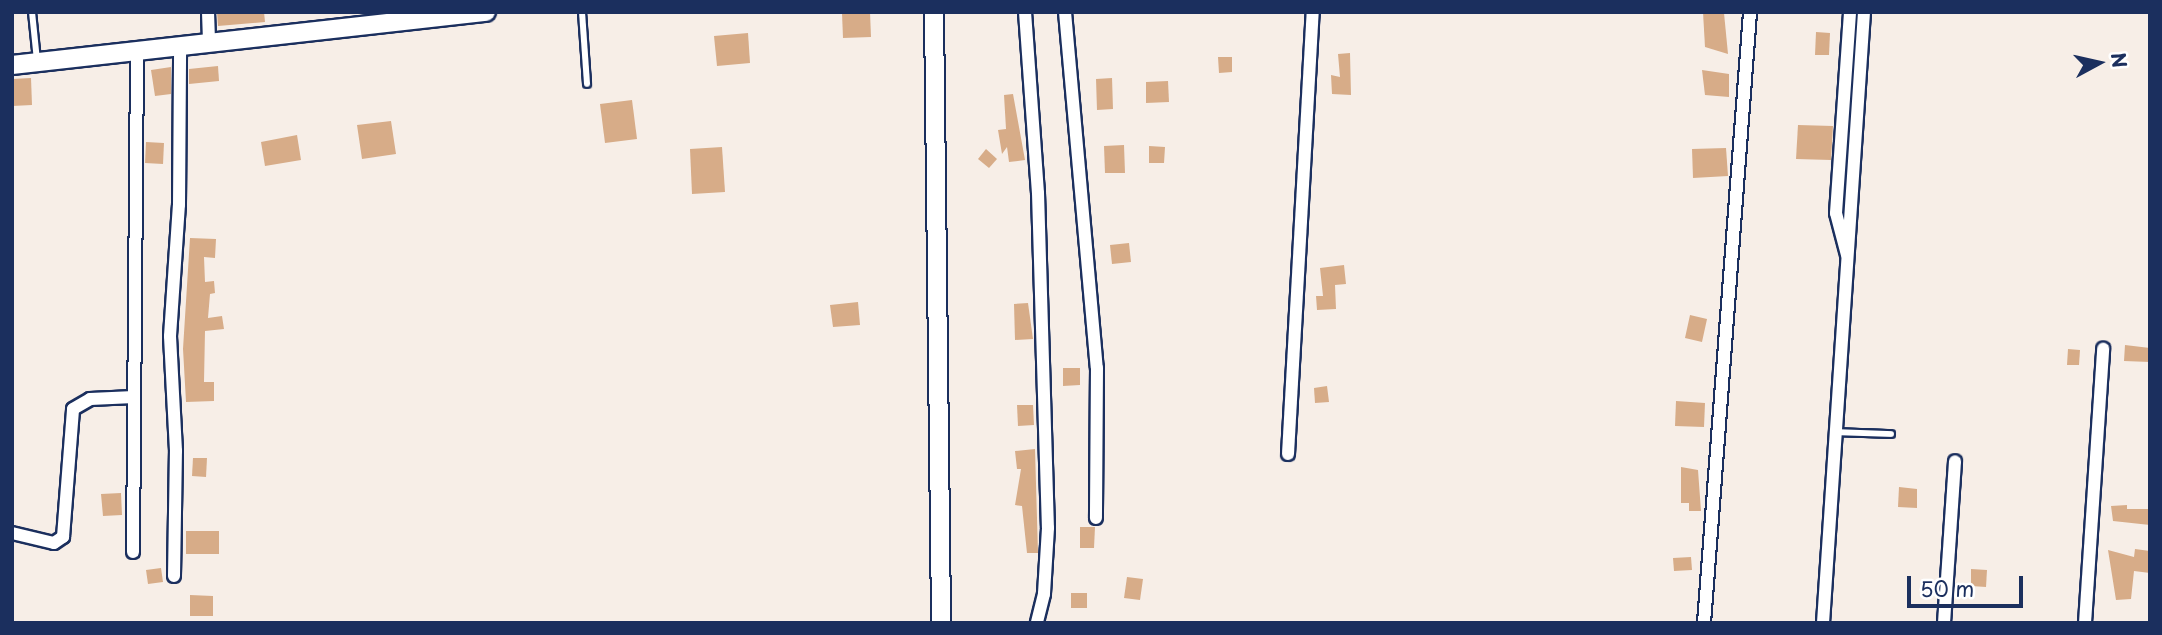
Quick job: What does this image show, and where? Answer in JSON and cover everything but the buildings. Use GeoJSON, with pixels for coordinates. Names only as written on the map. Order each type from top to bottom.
{"type":"FeatureCollection","features":[{"type":"Feature","properties":{"kind":"street"},"geometry":{"type":"LineString","coordinates":[[208,12],[209,43]]}},
{"type":"Feature","properties":{"kind":"street"},"geometry":{"type":"LineString","coordinates":[[934,12],[941,623]]}},
{"type":"Feature","properties":{"kind":"street"},"geometry":{"type":"LineString","coordinates":[[1026,12],[1038,192],[1048,528],[1044,594],[1037,623]]}},
{"type":"Feature","properties":{"kind":"street"},"geometry":{"type":"LineString","coordinates":[[1065,12],[1097,368],[1096,518]]}},
{"type":"Feature","properties":{"kind":"street"},"geometry":{"type":"LineString","coordinates":[[1288,454],[1313,12]]}},
{"type":"Feature","properties":{"kind":"street"},"geometry":{"type":"LineString","coordinates":[[1703,623],[1749,12]]}},
{"type":"Feature","properties":{"kind":"street"},"geometry":{"type":"LineString","coordinates":[[1849,257],[1836,213],[1850,12]]}},
{"type":"Feature","properties":{"kind":"street"},"geometry":{"type":"LineString","coordinates":[[1823,623],[1864,12]]}},
{"type":"Feature","properties":{"kind":"street"},"geometry":{"type":"LineString","coordinates":[[12,65],[478,13]]}},
{"type":"Feature","properties":{"kind":"street"},"geometry":{"type":"LineString","coordinates":[[174,576],[176,451],[170,362],[179,205],[180,46]]}},
{"type":"Feature","properties":{"kind":"street"},"geometry":{"type":"LineString","coordinates":[[133,552],[138,51]]}},
{"type":"Feature","properties":{"kind":"street"},"geometry":{"type":"LineString","coordinates":[[2085,623],[2103,349]]}},
{"type":"Feature","properties":{"kind":"street"},"geometry":{"type":"LineString","coordinates":[[12,533],[52,542],[63,537],[73,409],[90,399],[134,397]]}},
{"type":"Feature","properties":{"kind":"street"},"geometry":{"type":"LineString","coordinates":[[1944,623],[1955,461]]}},
{"type":"Feature","properties":{"kind":"lane"},"geometry":{"type":"LineString","coordinates":[[32,12],[38,62]]}},
{"type":"Feature","properties":{"kind":"lane"},"geometry":{"type":"LineString","coordinates":[[582,12],[587,84]]}},
{"type":"Feature","properties":{"kind":"lane"},"geometry":{"type":"LineString","coordinates":[[1834,432],[1891,434]]}}]}
